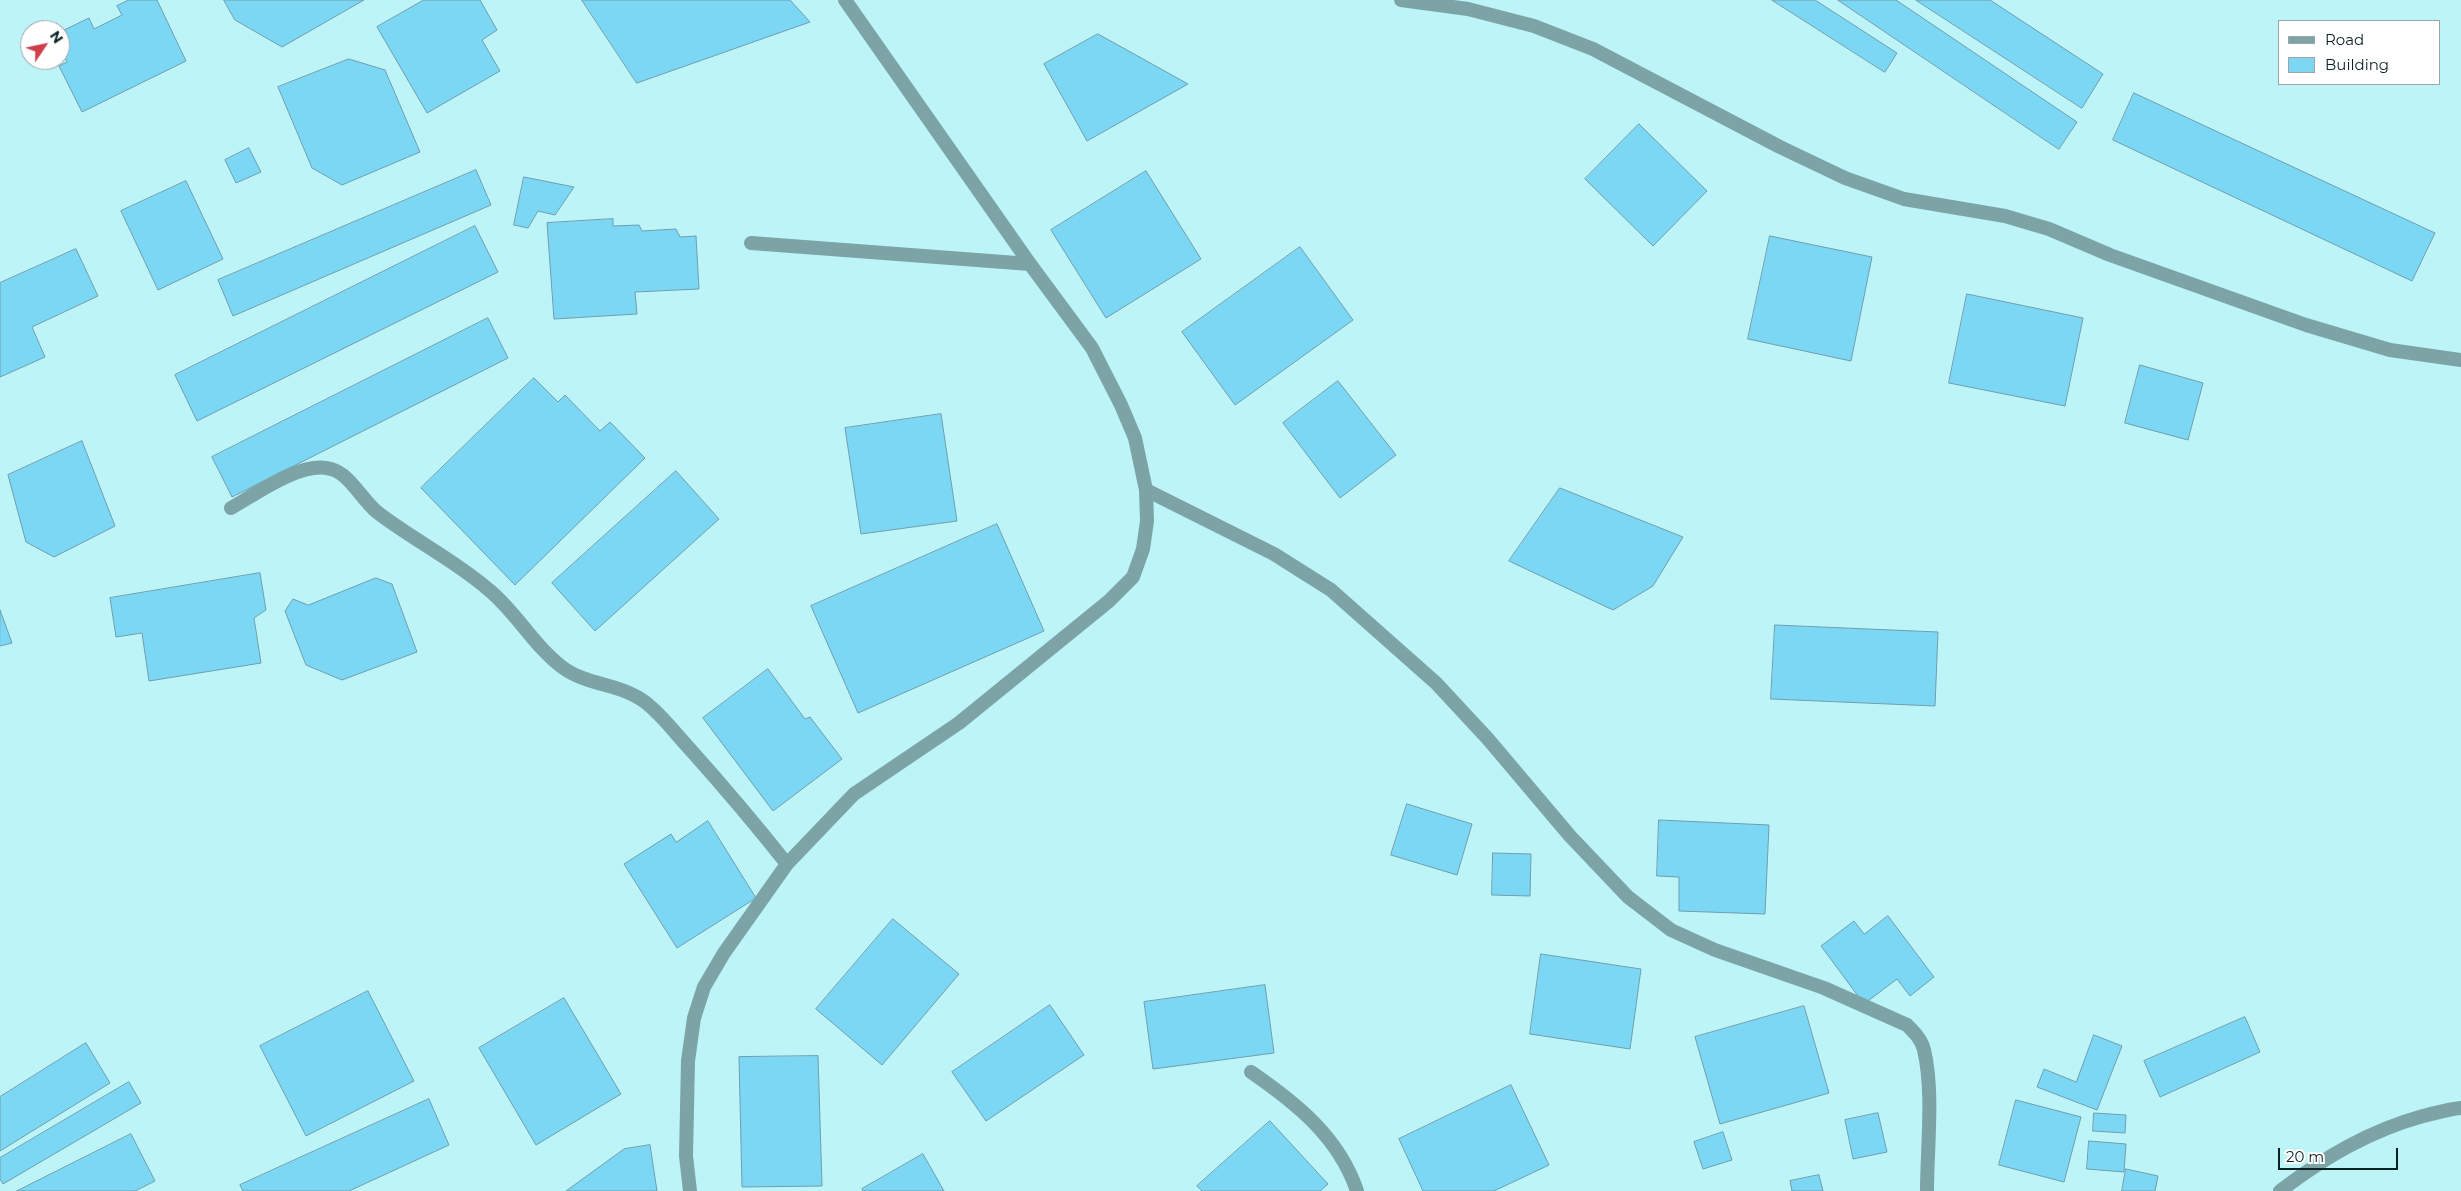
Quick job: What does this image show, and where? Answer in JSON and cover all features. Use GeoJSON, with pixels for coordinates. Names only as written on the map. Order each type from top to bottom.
{"type":"FeatureCollection","features":[{"type":"Feature","properties":{"kind":"street"},"geometry":{"type":"LineString","coordinates":[[690,1191],[686,1156],[688,1061],[694,1018],[704,988],[719,960],[787,864],[854,794],[959,723],[1047,653],[1115,595],[1133,577],[1143,549],[1147,521],[1146,490],[1135,438],[1121,405],[1092,348],[1030,264],[845,0]]}},
{"type":"Feature","properties":{"kind":"street"},"geometry":{"type":"LineString","coordinates":[[1401,0],[1487,14],[1534,26],[1593,49],[1780,147],[1845,178],[1904,199],[2005,216],[2050,229],[2110,255],[2306,325],[2390,350],[2461,360]]}},
{"type":"Feature","properties":{"kind":"street"},"geometry":{"type":"LineString","coordinates":[[751,242],[1030,264]]}},
{"type":"Feature","properties":{"kind":"street"},"geometry":{"type":"LineString","coordinates":[[231,508],[290,475],[312,467],[332,469],[347,479],[376,512],[460,566],[491,591],[562,667],[583,680],[626,691],[644,701],[662,718],[750,818],[787,864]]}},
{"type":"Feature","properties":{"kind":"street"},"geometry":{"type":"LineString","coordinates":[[1146,490],[1274,554],[1331,590],[1436,683],[1488,738],[1576,843],[1628,897],[1671,930],[1715,950],[1824,988],[1907,1025],[1916,1034],[1924,1049],[1928,1084],[1927,1191]]}},
{"type":"Feature","properties":{"kind":"street"},"geometry":{"type":"LineString","coordinates":[[1251,1072],[1307,1114],[1332,1142],[1357,1191]]}},
{"type":"Feature","properties":{"kind":"street"},"geometry":{"type":"LineString","coordinates":[[2280,1191],[2316,1164],[2349,1144],[2394,1124],[2461,1108]]}},
{"type":"Feature","properties":{"kind":"building"},"geometry":{"type":"Polygon","coordinates":[[[129,0],[157,0],[186,61],[82,112],[61,70],[70,70],[70,27],[89,18],[94,29],[122,15],[117,6],[129,0]]]}},
{"type":"Feature","properties":{"kind":"building"},"geometry":{"type":"Polygon","coordinates":[[[224,0],[364,0],[282,47],[235,20],[224,0]]]}},
{"type":"Feature","properties":{"kind":"building"},"geometry":{"type":"Polygon","coordinates":[[[424,0],[480,0],[497,30],[482,40],[500,71],[427,113],[377,27],[424,0]]]}},
{"type":"Feature","properties":{"kind":"building"},"geometry":{"type":"Polygon","coordinates":[[[582,0],[790,0],[810,22],[637,83],[582,0]]]}},
{"type":"Feature","properties":{"kind":"building"},"geometry":{"type":"Polygon","coordinates":[[[1772,0],[1815,0],[1897,53],[1885,72],[1772,0]]]}},
{"type":"Feature","properties":{"kind":"building"},"geometry":{"type":"Polygon","coordinates":[[[1838,0],[1896,0],[2077,122],[2059,149],[1838,0]]]}},
{"type":"Feature","properties":{"kind":"building"},"geometry":{"type":"Polygon","coordinates":[[[1916,0],[1990,0],[2103,74],[2082,108],[1916,0]]]}},
{"type":"Feature","properties":{"kind":"building"},"geometry":{"type":"Polygon","coordinates":[[[1098,34],[1188,84],[1087,141],[1044,64],[1098,34]]]}},
{"type":"Feature","properties":{"kind":"building"},"geometry":{"type":"Polygon","coordinates":[[[349,59],[385,70],[420,152],[342,185],[312,168],[278,87],[349,59]]]}},
{"type":"Feature","properties":{"kind":"building"},"geometry":{"type":"Polygon","coordinates":[[[2134,93],[2435,233],[2412,281],[2113,140],[2134,93]]]}},
{"type":"Feature","properties":{"kind":"building"},"geometry":{"type":"Polygon","coordinates":[[[1639,124],[1707,191],[1653,246],[1585,179],[1639,124]]]}},
{"type":"Feature","properties":{"kind":"building"},"geometry":{"type":"Polygon","coordinates":[[[249,148],[261,172],[236,183],[225,160],[249,148]]]}},
{"type":"Feature","properties":{"kind":"building"},"geometry":{"type":"Polygon","coordinates":[[[476,170],[491,205],[233,316],[218,280],[476,170]]]}},
{"type":"Feature","properties":{"kind":"building"},"geometry":{"type":"Polygon","coordinates":[[[1146,171],[1201,259],[1106,318],[1051,230],[1146,171]]]}},
{"type":"Feature","properties":{"kind":"building"},"geometry":{"type":"Polygon","coordinates":[[[524,177],[574,187],[555,215],[538,211],[528,228],[514,225],[524,177]]]}},
{"type":"Feature","properties":{"kind":"building"},"geometry":{"type":"Polygon","coordinates":[[[186,181],[223,259],[158,290],[121,211],[186,181]]]}},
{"type":"Feature","properties":{"kind":"building"},"geometry":{"type":"Polygon","coordinates":[[[613,219],[613,226],[639,225],[642,231],[676,229],[680,237],[696,236],[699,289],[635,292],[637,314],[554,319],[547,223],[613,219]]]}},
{"type":"Feature","properties":{"kind":"building"},"geometry":{"type":"Polygon","coordinates":[[[475,226],[498,272],[197,421],[175,375],[475,226]]]}},
{"type":"Feature","properties":{"kind":"building"},"geometry":{"type":"Polygon","coordinates":[[[1770,236],[1872,257],[1851,361],[1748,339],[1770,236]]]}},
{"type":"Feature","properties":{"kind":"building"},"geometry":{"type":"Polygon","coordinates":[[[1300,247],[1353,320],[1235,405],[1182,332],[1300,247]]]}},
{"type":"Feature","properties":{"kind":"building"},"geometry":{"type":"Polygon","coordinates":[[[76,249],[98,296],[32,327],[45,357],[0,377],[0,283],[76,249]]]}},
{"type":"Feature","properties":{"kind":"building"},"geometry":{"type":"Polygon","coordinates":[[[1967,294],[2083,318],[2065,406],[1949,383],[1967,294]]]}},
{"type":"Feature","properties":{"kind":"building"},"geometry":{"type":"Polygon","coordinates":[[[488,318],[508,358],[232,497],[212,457],[488,318]]]}},
{"type":"Feature","properties":{"kind":"building"},"geometry":{"type":"Polygon","coordinates":[[[2140,365],[2203,383],[2188,440],[2125,423],[2140,365]]]}},
{"type":"Feature","properties":{"kind":"building"},"geometry":{"type":"Polygon","coordinates":[[[534,378],[558,402],[565,395],[600,431],[610,422],[645,458],[515,585],[421,488],[534,378]]]}},
{"type":"Feature","properties":{"kind":"building"},"geometry":{"type":"Polygon","coordinates":[[[1338,381],[1396,455],[1340,498],[1283,423],[1338,381]]]}},
{"type":"Feature","properties":{"kind":"building"},"geometry":{"type":"Polygon","coordinates":[[[941,414],[957,521],[861,534],[845,428],[941,414]]]}},
{"type":"Feature","properties":{"kind":"building"},"geometry":{"type":"Polygon","coordinates":[[[82,441],[115,526],[54,557],[26,542],[8,475],[82,441]]]}},
{"type":"Feature","properties":{"kind":"building"},"geometry":{"type":"Polygon","coordinates":[[[676,471],[719,519],[595,631],[552,583],[676,471]]]}},
{"type":"Feature","properties":{"kind":"building"},"geometry":{"type":"Polygon","coordinates":[[[1560,488],[1683,537],[1653,586],[1613,610],[1509,561],[1560,488]]]}},
{"type":"Feature","properties":{"kind":"building"},"geometry":{"type":"Polygon","coordinates":[[[997,524],[1044,631],[858,713],[811,606],[997,524]]]}},
{"type":"Feature","properties":{"kind":"building"},"geometry":{"type":"Polygon","coordinates":[[[260,573],[266,610],[254,618],[261,663],[149,681],[142,633],[116,637],[110,598],[260,573]]]}},
{"type":"Feature","properties":{"kind":"building"},"geometry":{"type":"Polygon","coordinates":[[[376,578],[392,584],[417,652],[342,680],[306,665],[285,611],[293,599],[308,605],[376,578]]]}},
{"type":"Feature","properties":{"kind":"building"},"geometry":{"type":"Polygon","coordinates":[[[0,610],[12,643],[0,646],[0,610]]]}},
{"type":"Feature","properties":{"kind":"building"},"geometry":{"type":"Polygon","coordinates":[[[1775,625],[1938,632],[1935,706],[1771,699],[1775,625]]]}},
{"type":"Feature","properties":{"kind":"building"},"geometry":{"type":"Polygon","coordinates":[[[768,669],[805,719],[810,717],[842,759],[773,811],[703,718],[768,669]]]}},
{"type":"Feature","properties":{"kind":"building"},"geometry":{"type":"Polygon","coordinates":[[[1407,804],[1472,824],[1457,875],[1391,855],[1407,804]]]}},
{"type":"Feature","properties":{"kind":"building"},"geometry":{"type":"Polygon","coordinates":[[[1659,820],[1769,825],[1765,914],[1679,911],[1679,877],[1657,876],[1659,820]]]}},
{"type":"Feature","properties":{"kind":"building"},"geometry":{"type":"Polygon","coordinates":[[[708,821],[756,898],[677,948],[624,864],[671,834],[676,842],[708,821]]]}},
{"type":"Feature","properties":{"kind":"building"},"geometry":{"type":"Polygon","coordinates":[[[1493,853],[1531,854],[1530,896],[1492,895],[1493,853]]]}},
{"type":"Feature","properties":{"kind":"building"},"geometry":{"type":"Polygon","coordinates":[[[1888,916],[1934,977],[1910,996],[1897,979],[1864,1004],[1821,946],[1854,921],[1864,934],[1888,916]]]}},
{"type":"Feature","properties":{"kind":"building"},"geometry":{"type":"Polygon","coordinates":[[[893,919],[959,974],[882,1065],[816,1009],[893,919]]]}},
{"type":"Feature","properties":{"kind":"building"},"geometry":{"type":"Polygon","coordinates":[[[1541,954],[1641,969],[1630,1049],[1530,1034],[1541,954]]]}},
{"type":"Feature","properties":{"kind":"building"},"geometry":{"type":"Polygon","coordinates":[[[1265,985],[1274,1053],[1153,1069],[1144,1002],[1265,985]]]}},
{"type":"Feature","properties":{"kind":"building"},"geometry":{"type":"Polygon","coordinates":[[[368,991],[414,1081],[306,1136],[260,1046],[368,991]]]}},
{"type":"Feature","properties":{"kind":"building"},"geometry":{"type":"Polygon","coordinates":[[[564,998],[621,1094],[536,1145],[479,1048],[564,998]]]}},
{"type":"Feature","properties":{"kind":"building"},"geometry":{"type":"Polygon","coordinates":[[[1050,1005],[1084,1055],[986,1121],[952,1072],[1050,1005]]]}},
{"type":"Feature","properties":{"kind":"building"},"geometry":{"type":"Polygon","coordinates":[[[1804,1006],[1829,1093],[1720,1124],[1695,1037],[1804,1006]]]}},
{"type":"Feature","properties":{"kind":"building"},"geometry":{"type":"Polygon","coordinates":[[[2245,1017],[2260,1052],[2160,1097],[2144,1061],[2245,1017]]]}},
{"type":"Feature","properties":{"kind":"building"},"geometry":{"type":"Polygon","coordinates":[[[2094,1035],[2122,1046],[2097,1110],[2037,1087],[2044,1069],[2076,1082],[2094,1035]]]}},
{"type":"Feature","properties":{"kind":"building"},"geometry":{"type":"Polygon","coordinates":[[[86,1043],[110,1083],[0,1151],[0,1097],[86,1043]]]}},
{"type":"Feature","properties":{"kind":"building"},"geometry":{"type":"Polygon","coordinates":[[[818,1056],[822,1186],[742,1187],[739,1057],[818,1056]]]}},
{"type":"Feature","properties":{"kind":"building"},"geometry":{"type":"Polygon","coordinates":[[[129,1082],[141,1103],[3,1184],[0,1179],[0,1158],[129,1082]]]}},
{"type":"Feature","properties":{"kind":"building"},"geometry":{"type":"Polygon","coordinates":[[[1511,1085],[1549,1165],[1494,1191],[1423,1191],[1399,1139],[1511,1085]]]}},
{"type":"Feature","properties":{"kind":"building"},"geometry":{"type":"Polygon","coordinates":[[[429,1099],[449,1145],[349,1191],[243,1191],[240,1185],[429,1099]]]}},
{"type":"Feature","properties":{"kind":"building"},"geometry":{"type":"Polygon","coordinates":[[[2016,1100],[2081,1117],[2064,1182],[1999,1165],[2016,1100]]]}},
{"type":"Feature","properties":{"kind":"building"},"geometry":{"type":"Polygon","coordinates":[[[1878,1113],[1887,1152],[1853,1159],[1845,1120],[1878,1113]]]}},
{"type":"Feature","properties":{"kind":"building"},"geometry":{"type":"Polygon","coordinates":[[[2094,1113],[2126,1115],[2125,1133],[2093,1131],[2094,1113]]]}},
{"type":"Feature","properties":{"kind":"building"},"geometry":{"type":"Polygon","coordinates":[[[1270,1121],[1328,1184],[1320,1191],[1202,1191],[1197,1186],[1270,1121]]]}},
{"type":"Feature","properties":{"kind":"building"},"geometry":{"type":"Polygon","coordinates":[[[1723,1132],[1732,1160],[1703,1169],[1694,1142],[1723,1132]]]}},
{"type":"Feature","properties":{"kind":"building"},"geometry":{"type":"Polygon","coordinates":[[[131,1134],[155,1181],[135,1191],[17,1191],[131,1134]]]}},
{"type":"Feature","properties":{"kind":"building"},"geometry":{"type":"Polygon","coordinates":[[[2089,1141],[2126,1144],[2124,1172],[2087,1169],[2089,1141]]]}},
{"type":"Feature","properties":{"kind":"building"},"geometry":{"type":"Polygon","coordinates":[[[650,1145],[657,1191],[566,1191],[624,1149],[650,1145]]]}},
{"type":"Feature","properties":{"kind":"building"},"geometry":{"type":"Polygon","coordinates":[[[923,1154],[944,1191],[863,1191],[862,1189],[923,1154]]]}},
{"type":"Feature","properties":{"kind":"building"},"geometry":{"type":"Polygon","coordinates":[[[2126,1169],[2158,1176],[2155,1191],[2122,1191],[2126,1169]]]}},
{"type":"Feature","properties":{"kind":"building"},"geometry":{"type":"Polygon","coordinates":[[[1819,1175],[1823,1191],[1792,1191],[1790,1181],[1819,1175]]]}}]}
